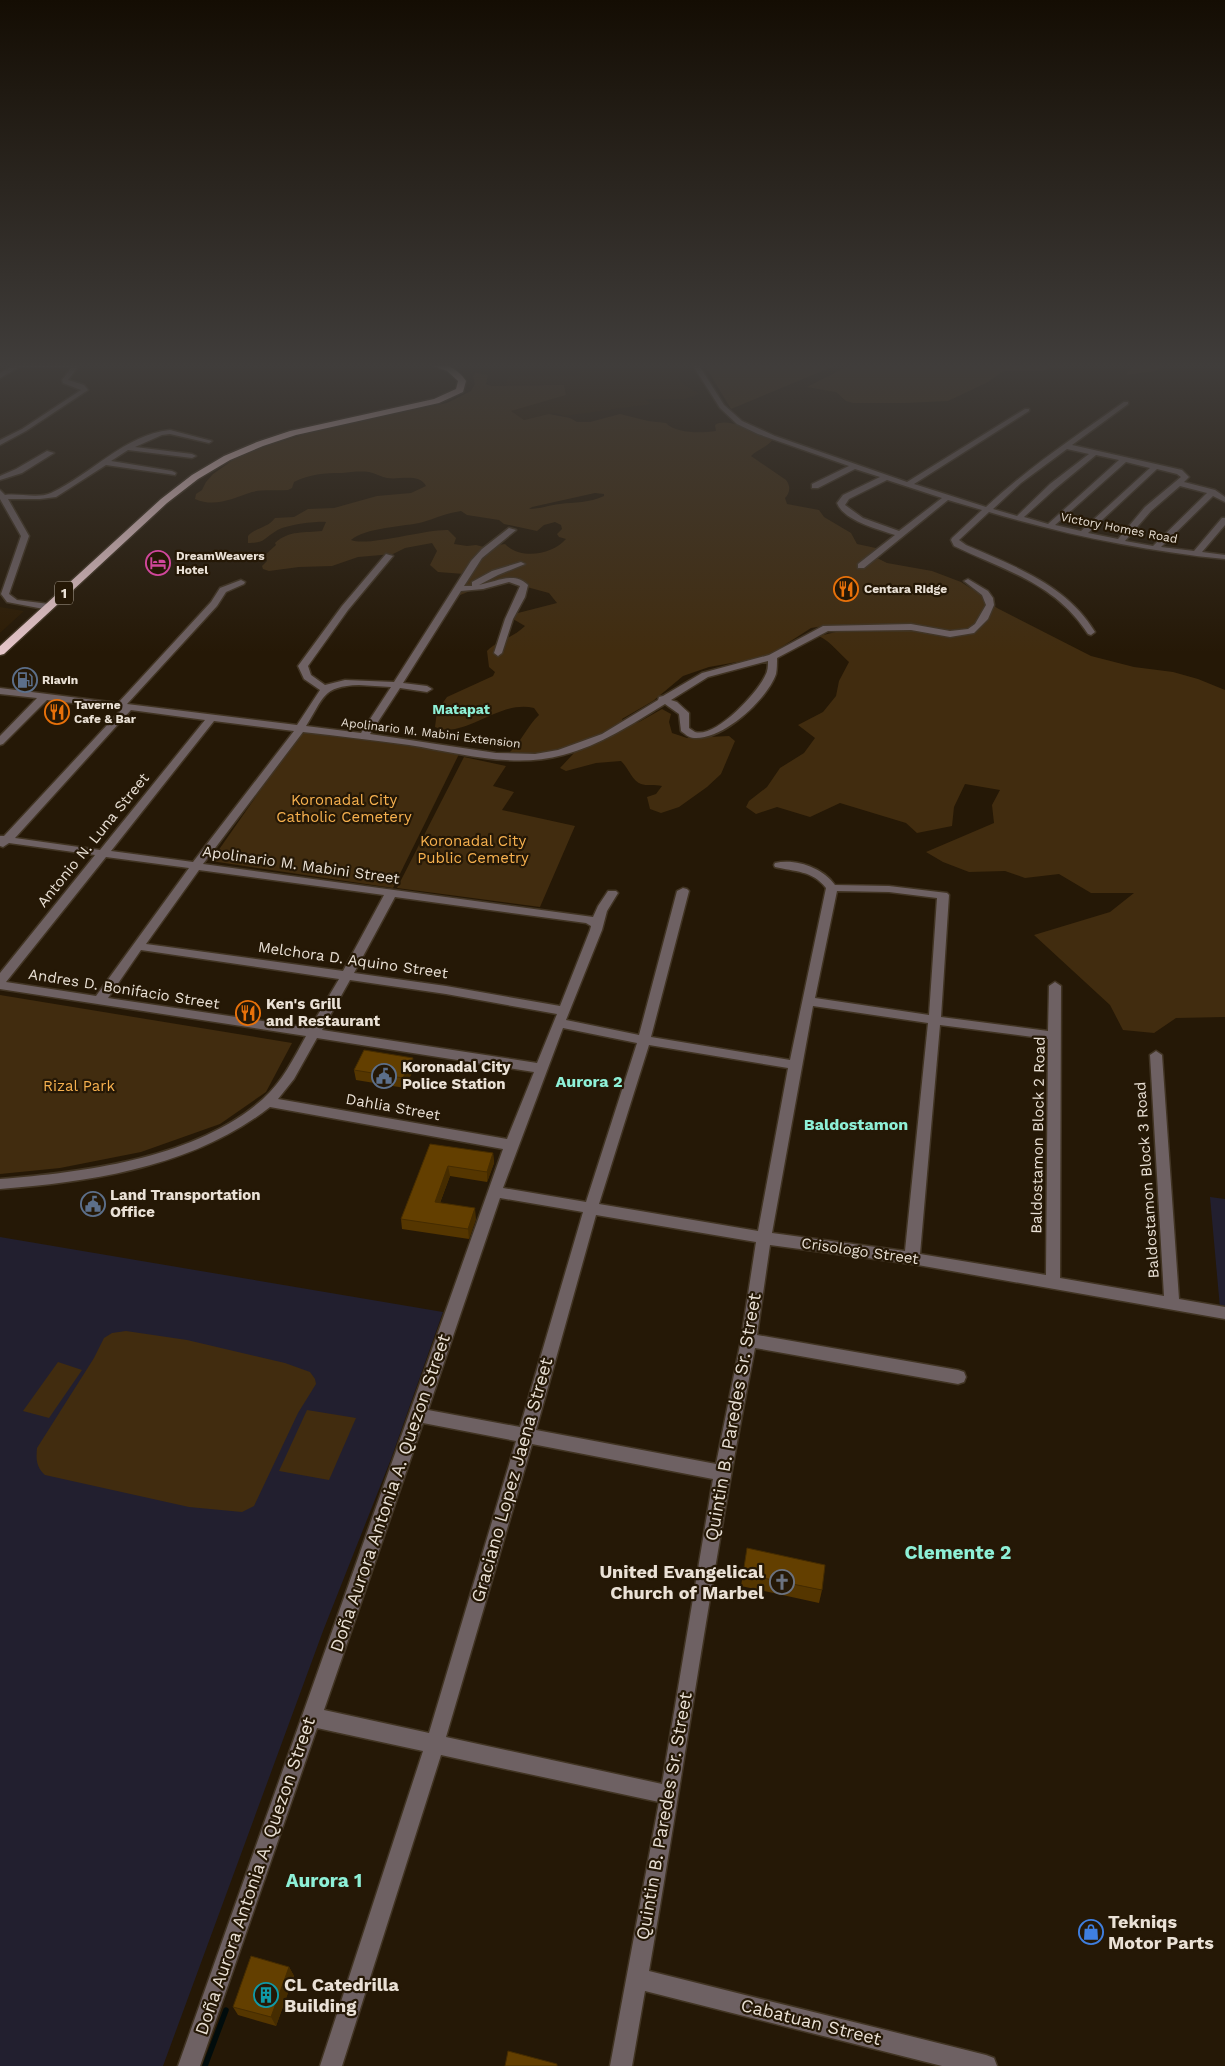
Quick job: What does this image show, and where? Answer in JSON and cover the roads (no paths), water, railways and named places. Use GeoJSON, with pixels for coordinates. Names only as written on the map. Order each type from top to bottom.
{"type":"FeatureCollection","features":[{"type":"Feature","properties":{"kind":"highway","name":"1"},"geometry":{"type":"LineString","coordinates":[[0,652],[177,489],[220,460]]}},
{"type":"Feature","properties":{"kind":"street"},"geometry":{"type":"LineString","coordinates":[[0,478],[19,471],[36,460]]}},
{"type":"Feature","properties":{"kind":"street"},"geometry":{"type":"LineString","coordinates":[[49,607],[16,602],[10,600],[5,594],[26,540],[2,499],[15,495],[42,497],[53,495],[106,460]]}},
{"type":"Feature","properties":{"kind":"street","name":"Victory Homes Road"},"geometry":{"type":"LineString","coordinates":[[840,460],[946,498],[1050,526],[1120,542],[1225,557]]}},
{"type":"Feature","properties":{"kind":"street"},"geometry":{"type":"LineString","coordinates":[[906,485],[946,460]]}},
{"type":"Feature","properties":{"kind":"street"},"geometry":{"type":"LineString","coordinates":[[1046,460],[1018,481],[957,538],[957,544],[1047,589],[1078,613],[1091,632]]}},
{"type":"Feature","properties":{"kind":"street"},"geometry":{"type":"LineString","coordinates":[[1019,518],[1053,486],[1085,460]]}},
{"type":"Feature","properties":{"kind":"street"},"geometry":{"type":"LineString","coordinates":[[1050,526],[1123,460]]}},
{"type":"Feature","properties":{"kind":"street"},"geometry":{"type":"LineString","coordinates":[[1120,542],[1148,509],[1185,478],[1181,474],[1130,460]]}},
{"type":"Feature","properties":{"kind":"street"},"geometry":{"type":"LineString","coordinates":[[103,462],[172,473]]}},
{"type":"Feature","properties":{"kind":"street"},"geometry":{"type":"LineString","coordinates":[[815,486],[855,466]]}},
{"type":"Feature","properties":{"kind":"street"},"geometry":{"type":"LineString","coordinates":[[1083,534],[1155,467]]}},
{"type":"Feature","properties":{"kind":"street"},"geometry":{"type":"LineString","coordinates":[[886,477],[851,493],[841,503],[847,511],[860,520],[899,534]]}},
{"type":"Feature","properties":{"kind":"street"},"geometry":{"type":"LineString","coordinates":[[1179,483],[1212,492],[1225,500]]}},
{"type":"Feature","properties":{"kind":"street"},"geometry":{"type":"LineString","coordinates":[[1155,548],[1212,492]]}},
{"type":"Feature","properties":{"kind":"street"},"geometry":{"type":"LineString","coordinates":[[861,566],[946,498]]}},
{"type":"Feature","properties":{"kind":"street"},"geometry":{"type":"LineString","coordinates":[[1196,554],[1225,520]]}},
{"type":"Feature","properties":{"kind":"street"},"geometry":{"type":"LineString","coordinates":[[364,737],[464,589],[466,577],[476,558],[512,530]]}},
{"type":"Feature","properties":{"kind":"street"},"geometry":{"type":"LineString","coordinates":[[325,689],[309,678],[303,671],[303,666],[345,608],[389,556]]}},
{"type":"Feature","properties":{"kind":"street"},"geometry":{"type":"LineString","coordinates":[[464,589],[495,573],[521,564]]}},
{"type":"Feature","properties":{"kind":"street"},"geometry":{"type":"LineString","coordinates":[[464,589],[508,580],[516,580],[524,585],[511,614],[504,641],[498,653]]}},
{"type":"Feature","properties":{"kind":"street","name":"Apolinario M. Mabini Extension"},"geometry":{"type":"LineString","coordinates":[[0,691],[364,737],[496,756],[535,757],[560,753],[605,736],[705,674],[772,657],[818,630],[837,626],[911,628],[950,634],[971,631],[985,617],[990,605],[989,598],[985,593],[968,581]]}},
{"type":"Feature","properties":{"kind":"street"},"geometry":{"type":"LineString","coordinates":[[2,842],[214,604],[223,590],[240,582]]}},
{"type":"Feature","properties":{"kind":"street"},"geometry":{"type":"LineString","coordinates":[[662,699],[674,704],[684,713],[684,729],[688,733],[702,735],[717,730],[729,723],[760,690],[770,676],[773,667],[772,657]]}},
{"type":"Feature","properties":{"kind":"street"},"geometry":{"type":"LineString","coordinates":[[99,1001],[196,866],[300,729],[325,689],[341,682],[427,689]]}},
{"type":"Feature","properties":{"kind":"street"},"geometry":{"type":"LineString","coordinates":[[0,742],[44,697]]}},
{"type":"Feature","properties":{"kind":"street","name":"Antonio N. Luna Street"},"geometry":{"type":"LineString","coordinates":[[0,981],[211,719]]}},
{"type":"Feature","properties":{"kind":"street","name":"Apolinario M. Mabini Street"},"geometry":{"type":"LineString","coordinates":[[2,842],[102,853],[589,920],[596,924]]}},
{"type":"Feature","properties":{"kind":"street"},"geometry":{"type":"LineString","coordinates":[[779,865],[813,870],[826,880],[832,888],[889,889],[943,895],[939,969],[912,1258]]}},
{"type":"Feature","properties":{"kind":"street","name":"Quintin B. Paredes Sr. Street"},"geometry":{"type":"LineString","coordinates":[[621,2066],[670,1795],[722,1473],[749,1340],[764,1238],[795,1064],[832,888]]}},
{"type":"Feature","properties":{"kind":"street","name":"Graciano Lopez Jaena Street"},"geometry":{"type":"LineString","coordinates":[[332,2066],[435,1743],[591,1208],[644,1040],[683,891]]}},
{"type":"Feature","properties":{"kind":"street"},"geometry":{"type":"LineString","coordinates":[[0,1184],[40,1182],[93,1173],[157,1158],[225,1131],[249,1117],[268,1102],[287,1078],[347,975],[391,893]]}},
{"type":"Feature","properties":{"kind":"street","name":"Doña Aurora Antonia A. Quezon Street"},"geometry":{"type":"LineString","coordinates":[[189,2066],[511,1145],[596,930],[596,924],[605,902],[612,893]]}},
{"type":"Feature","properties":{"kind":"street","name":"Melchora D. Aquino Street"},"geometry":{"type":"LineString","coordinates":[[137,946],[446,990],[561,1017],[644,1040],[795,1064]]}},
{"type":"Feature","properties":{"kind":"street","name":"Andres D. Bonifacio Street"},"geometry":{"type":"LineString","coordinates":[[0,985],[313,1035],[540,1068]]}},
{"type":"Feature","properties":{"kind":"street","name":"Baldostamon Block 2 Road"},"geometry":{"type":"LineString","coordinates":[[1053,1283],[1055,986]]}},
{"type":"Feature","properties":{"kind":"street"},"geometry":{"type":"LineString","coordinates":[[808,1001],[1056,1036]]}},
{"type":"Feature","properties":{"kind":"street","name":"Baldostamon Block 3 Road"},"geometry":{"type":"LineString","coordinates":[[1156,1054],[1172,1303]]}},
{"type":"Feature","properties":{"kind":"street","name":"Dahlia Street"},"geometry":{"type":"LineString","coordinates":[[268,1102],[511,1145]]}},
{"type":"Feature","properties":{"kind":"street","name":"Crisologo Street"},"geometry":{"type":"LineString","coordinates":[[495,1192],[764,1238],[912,1258],[1225,1313]]}},
{"type":"Feature","properties":{"kind":"street"},"geometry":{"type":"LineString","coordinates":[[749,1340],[958,1377]]}},
{"type":"Feature","properties":{"kind":"street"},"geometry":{"type":"LineString","coordinates":[[418,1415],[722,1473]]}},
{"type":"Feature","properties":{"kind":"street"},"geometry":{"type":"LineString","coordinates":[[311,1717],[435,1743],[492,1758],[670,1795]]}},
{"type":"Feature","properties":{"kind":"street","name":"Cabatuan Street"},"geometry":{"type":"LineString","coordinates":[[636,1978],[986,2066]]}},
{"type":"Feature","properties":{"kind":"waterway"},"geometry":{"type":"LineString","coordinates":[[205,2066],[226,2010]]}},
{"type":"Feature","properties":{"kind":"place","name":"DreamWeavers Hotel"},"geometry":{"type":"Point","coordinates":[158,563]}},
{"type":"Feature","properties":{"kind":"place","name":"Centara Ridge"},"geometry":{"type":"Point","coordinates":[846,589]}},
{"type":"Feature","properties":{"kind":"place","name":"Riavin"},"geometry":{"type":"Point","coordinates":[25,680]}},
{"type":"Feature","properties":{"kind":"place","name":"Taverne Cafe & Bar"},"geometry":{"type":"Point","coordinates":[57,712]}},
{"type":"Feature","properties":{"kind":"place","name":"Ken's Grill and Restaurant"},"geometry":{"type":"Point","coordinates":[248,1013]}},
{"type":"Feature","properties":{"kind":"place","name":"Koronadal City Police Station"},"geometry":{"type":"Point","coordinates":[384,1076]}},
{"type":"Feature","properties":{"kind":"place","name":"Land Transportation Office"},"geometry":{"type":"Point","coordinates":[93,1204]}},
{"type":"Feature","properties":{"kind":"place","name":"United Evangelical Church of Marbel"},"geometry":{"type":"Point","coordinates":[782,1582]}},
{"type":"Feature","properties":{"kind":"place","name":"Tekniqs Motor Parts"},"geometry":{"type":"Point","coordinates":[1091,1932]}},
{"type":"Feature","properties":{"kind":"place","name":"CL Catedrilla Building"},"geometry":{"type":"Point","coordinates":[266,1995]}},
{"type":"Feature","properties":{"kind":"district","name":"Matapat"},"geometry":{"type":"Point","coordinates":[461,709]}},
{"type":"Feature","properties":{"kind":"district","name":"Aurora 2"},"geometry":{"type":"Point","coordinates":[589,1081]}},
{"type":"Feature","properties":{"kind":"district","name":"Baldostamon"},"geometry":{"type":"Point","coordinates":[856,1124]}},
{"type":"Feature","properties":{"kind":"district","name":"Clemente 2"},"geometry":{"type":"Point","coordinates":[958,1552]}},
{"type":"Feature","properties":{"kind":"district","name":"Aurora 1"},"geometry":{"type":"Point","coordinates":[324,1880]}},
{"type":"Feature","properties":{"kind":"park label","name":"Koronadal City Catholic Cemetery"},"geometry":{"type":"Point","coordinates":[344,808]}},
{"type":"Feature","properties":{"kind":"park label","name":"Koronadal City Public Cemetry"},"geometry":{"type":"Point","coordinates":[473,850]}},
{"type":"Feature","properties":{"kind":"park label","name":"Rizal Park"},"geometry":{"type":"Point","coordinates":[79,1086]}}]}
